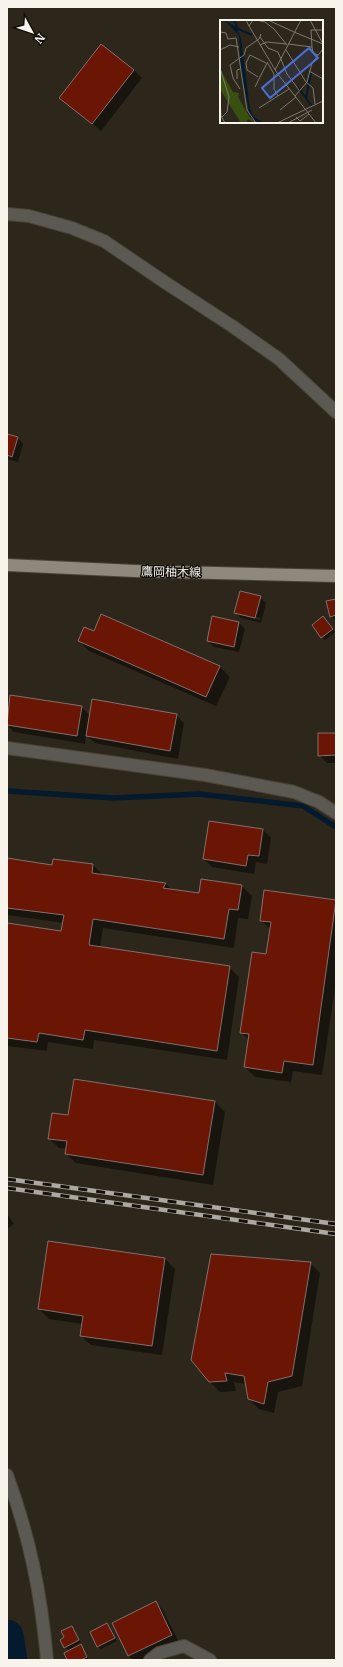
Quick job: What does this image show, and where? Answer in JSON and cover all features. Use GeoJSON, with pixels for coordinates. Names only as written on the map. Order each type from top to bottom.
{"type":"FeatureCollection","features":[{"type":"Feature","properties":{"kind":"main road","name":"鷹岡柚木線"},"geometry":{"type":"LineString","coordinates":[[7,566],[336,576]]}},
{"type":"Feature","properties":{"kind":"street"},"geometry":{"type":"LineString","coordinates":[[7,214],[29,216],[72,228],[104,240],[279,359],[336,412]]}},
{"type":"Feature","properties":{"kind":"street"},"geometry":{"type":"LineString","coordinates":[[7,748],[205,775],[294,792],[319,802],[336,813]]}},
{"type":"Feature","properties":{"kind":"street"},"geometry":{"type":"LineString","coordinates":[[7,1475],[22,1516],[38,1580],[43,1610],[47,1660]]}},
{"type":"Feature","properties":{"kind":"street"},"geometry":{"type":"LineString","coordinates":[[150,1660],[159,1653],[184,1646],[210,1660]]}},
{"type":"Feature","properties":{"kind":"building"},"geometry":{"type":"Polygon","coordinates":[[[101,44],[134,70],[92,124],[59,98],[101,44]]]}},
{"type":"Feature","properties":{"kind":"building"},"geometry":{"type":"Polygon","coordinates":[[[7,434],[18,437],[12,457],[7,455],[7,434]]]}},
{"type":"Feature","properties":{"kind":"building"},"geometry":{"type":"Polygon","coordinates":[[[240,591],[261,596],[255,618],[234,613],[240,591]]]}},
{"type":"Feature","properties":{"kind":"building"},"geometry":{"type":"Polygon","coordinates":[[[336,599],[336,615],[330,617],[326,601],[336,599]]]}},
{"type":"Feature","properties":{"kind":"building"},"geometry":{"type":"Polygon","coordinates":[[[101,614],[220,666],[206,697],[78,641],[84,627],[94,631],[101,614]]]}},
{"type":"Feature","properties":{"kind":"building"},"geometry":{"type":"Polygon","coordinates":[[[212,616],[239,622],[234,647],[207,641],[212,616]]]}},
{"type":"Feature","properties":{"kind":"building"},"geometry":{"type":"Polygon","coordinates":[[[323,616],[333,629],[321,638],[312,625],[323,616]]]}},
{"type":"Feature","properties":{"kind":"building"},"geometry":{"type":"Polygon","coordinates":[[[10,695],[82,706],[77,736],[7,725],[10,695]]]}},
{"type":"Feature","properties":{"kind":"building"},"geometry":{"type":"Polygon","coordinates":[[[92,699],[177,714],[170,751],[86,736],[92,699]]]}},
{"type":"Feature","properties":{"kind":"building"},"geometry":{"type":"Polygon","coordinates":[[[318,733],[336,733],[336,755],[318,756],[318,733]]]}},
{"type":"Feature","properties":{"kind":"building"},"geometry":{"type":"Polygon","coordinates":[[[209,821],[263,829],[259,856],[248,855],[246,866],[203,859],[209,821]]]}},
{"type":"Feature","properties":{"kind":"building"},"geometry":{"type":"Polygon","coordinates":[[[7,858],[52,865],[53,859],[93,864],[92,873],[166,883],[163,888],[199,893],[201,879],[242,885],[238,910],[229,909],[224,939],[93,919],[89,945],[230,966],[217,1051],[85,1030],[83,1040],[39,1033],[37,1042],[7,1038],[7,923],[61,931],[64,915],[7,908],[7,858]]]}},
{"type":"Feature","properties":{"kind":"building"},"geometry":{"type":"Polygon","coordinates":[[[264,890],[336,900],[313,1065],[284,1061],[282,1073],[244,1067],[249,1034],[240,1033],[252,952],[266,954],[271,922],[260,921],[264,890]]]}},
{"type":"Feature","properties":{"kind":"building"},"geometry":{"type":"Polygon","coordinates":[[[74,1079],[215,1101],[203,1175],[65,1154],[67,1141],[48,1139],[52,1113],[68,1115],[74,1079]]]}},
{"type":"Feature","properties":{"kind":"building"},"geometry":{"type":"Polygon","coordinates":[[[48,1241],[165,1258],[152,1346],[80,1336],[83,1316],[38,1309],[48,1241]]]}},
{"type":"Feature","properties":{"kind":"building"},"geometry":{"type":"Polygon","coordinates":[[[211,1254],[311,1262],[292,1376],[268,1382],[264,1404],[248,1399],[244,1376],[225,1373],[227,1381],[209,1382],[191,1360],[211,1254]]]}},
{"type":"Feature","properties":{"kind":"building"},"geometry":{"type":"Polygon","coordinates":[[[156,1601],[172,1635],[128,1656],[112,1623],[156,1601]]]}},
{"type":"Feature","properties":{"kind":"building"},"geometry":{"type":"Polygon","coordinates":[[[107,1623],[115,1638],[97,1647],[90,1632],[107,1623]]]}},
{"type":"Feature","properties":{"kind":"building"},"geometry":{"type":"Polygon","coordinates":[[[72,1626],[79,1640],[64,1648],[60,1640],[64,1637],[61,1631],[72,1626]]]}},
{"type":"Feature","properties":{"kind":"building"},"geometry":{"type":"Polygon","coordinates":[[[81,1644],[87,1657],[81,1660],[67,1660],[64,1653],[81,1644]]]}},
{"type":"Feature","properties":{"kind":"waterway"},"geometry":{"type":"LineString","coordinates":[[7,791],[113,798],[199,794],[303,806],[336,827]]}},
{"type":"Feature","properties":{"kind":"waterway"},"geometry":{"type":"LineString","coordinates":[[7,1636],[11,1660]]}},
{"type":"Feature","properties":{"kind":"railway"},"geometry":{"type":"LineString","coordinates":[[7,1179],[336,1224]]}},
{"type":"Feature","properties":{"kind":"railway"},"geometry":{"type":"LineString","coordinates":[[7,1188],[336,1234]]}}]}
